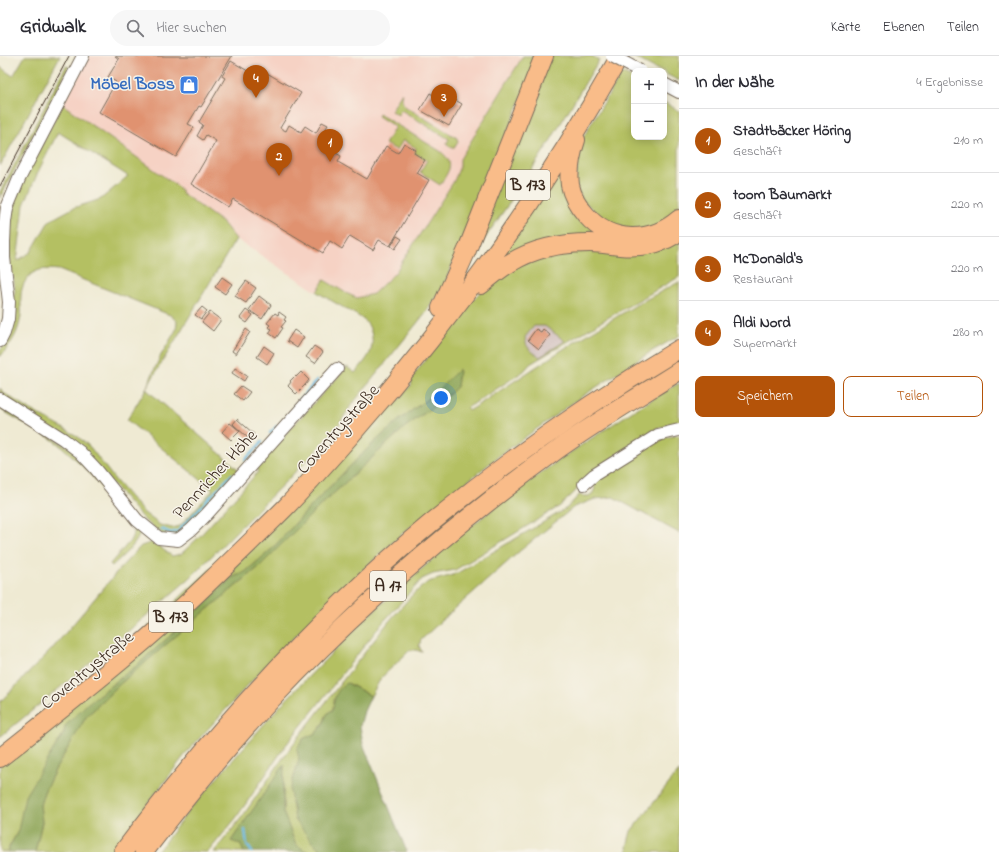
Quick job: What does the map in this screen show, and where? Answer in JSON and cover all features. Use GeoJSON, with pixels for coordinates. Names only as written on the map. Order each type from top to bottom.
{"type":"FeatureCollection","features":[{"type":"Feature","properties":{"kind":"highway"},"geometry":{"type":"LineString","coordinates":[[448,308],[467,250],[544,56]]}},
{"type":"Feature","properties":{"kind":"highway","name":"Coventrystraße"},"geometry":{"type":"LineString","coordinates":[[0,742],[83,676],[197,578],[276,500],[448,308],[485,248],[538,170],[607,56]]}},
{"type":"Feature","properties":{"kind":"highway","name":"B 173"},"geometry":{"type":"LineString","coordinates":[[0,758],[91,686],[206,586],[286,507],[366,418],[402,376],[448,308],[494,256],[522,216],[580,124],[620,56]]}},
{"type":"Feature","properties":{"kind":"highway"},"geometry":{"type":"LineString","coordinates":[[580,124],[571,156],[569,171],[570,186],[581,209],[589,218],[602,229],[629,237],[649,236],[655,234],[668,228],[679,220]]}},
{"type":"Feature","properties":{"kind":"highway"},"geometry":{"type":"LineString","coordinates":[[448,308],[501,268],[532,252],[576,243],[639,246],[660,243],[679,232]]}},
{"type":"Feature","properties":{"kind":"highway","name":"A 17"},"geometry":{"type":"LineString","coordinates":[[123,852],[189,768],[260,686],[350,595],[382,566],[440,516],[504,466],[576,414],[679,349]]}},
{"type":"Feature","properties":{"kind":"highway","name":"A 17"},"geometry":{"type":"LineString","coordinates":[[144,852],[184,801],[270,702],[316,654],[383,590],[455,528],[558,449],[679,371]]}},
{"type":"Feature","properties":{"kind":"street"},"geometry":{"type":"LineString","coordinates":[[0,342],[8,319],[9,302],[4,258],[7,208],[19,179],[83,56]]}},
{"type":"Feature","properties":{"kind":"street"},"geometry":{"type":"LineString","coordinates":[[612,56],[634,68]]}},
{"type":"Feature","properties":{"kind":"street"},"geometry":{"type":"LineString","coordinates":[[667,86],[679,92]]}},
{"type":"Feature","properties":{"kind":"street","name":"Pennricher Höhe"},"geometry":{"type":"LineString","coordinates":[[0,399],[63,439],[80,452],[96,469],[137,520],[159,538],[178,540],[191,530],[207,514],[337,369]]}},
{"type":"Feature","properties":{"kind":"street"},"geometry":{"type":"LineString","coordinates":[[584,484],[594,475],[658,435],[679,430]]}},
{"type":"Feature","properties":{"kind":"shaded area"},"geometry":{"type":"Polygon","coordinates":[[[89,56],[523,56],[486,116],[460,166],[454,181],[395,273],[374,294],[357,298],[325,280],[317,292],[236,239],[223,223],[183,194],[177,186],[62,104],[89,56]]]}},
{"type":"Feature","properties":{"kind":"shaded area"},"geometry":{"type":"Polygon","coordinates":[[[534,326],[545,326],[565,341],[540,357],[527,347],[525,341],[525,337],[534,326]]]}},
{"type":"Feature","properties":{"kind":"green space"},"geometry":{"type":"Polygon","coordinates":[[[25,56],[60,56],[0,166],[0,67],[13,76],[25,56]]]}},
{"type":"Feature","properties":{"kind":"green space"},"geometry":{"type":"Polygon","coordinates":[[[523,56],[539,56],[443,287],[426,312],[350,407],[338,426],[311,456],[190,578],[125,634],[0,737],[0,702],[52,649],[141,546],[153,542],[172,556],[181,554],[199,537],[258,472],[256,466],[347,367],[355,373],[365,361],[370,353],[372,345],[372,336],[368,324],[358,316],[317,292],[324,280],[357,298],[373,294],[395,273],[454,181],[460,166],[460,159],[523,56]]]}},
{"type":"Feature","properties":{"kind":"green space"},"geometry":{"type":"Polygon","coordinates":[[[549,56],[592,56],[599,60],[549,143],[458,277],[549,56]]]}},
{"type":"Feature","properties":{"kind":"green space"},"geometry":{"type":"Polygon","coordinates":[[[632,56],[679,56],[679,81],[667,75],[667,68],[654,68],[632,56]]]}},
{"type":"Feature","properties":{"kind":"green space"},"geometry":{"type":"Polygon","coordinates":[[[66,66],[69,67],[0,198],[0,192],[66,66]]]}},
{"type":"Feature","properties":{"kind":"green space"},"geometry":{"type":"Polygon","coordinates":[[[622,73],[631,78],[631,140],[667,140],[667,104],[679,111],[679,215],[655,229],[612,229],[578,195],[575,186],[581,141],[622,73]]]}},
{"type":"Feature","properties":{"kind":"green space"},"geometry":{"type":"Polygon","coordinates":[[[402,93],[402,101],[406,107],[457,138],[458,142],[455,147],[450,147],[446,144],[449,139],[401,110],[398,115],[391,111],[402,93]]]}},
{"type":"Feature","properties":{"kind":"green space"},"geometry":{"type":"Polygon","coordinates":[[[62,104],[177,186],[183,194],[223,223],[236,239],[146,389],[160,357],[176,330],[177,321],[170,315],[59,270],[47,269],[37,271],[26,280],[21,293],[21,313],[18,328],[11,343],[0,357],[0,351],[8,338],[13,325],[13,294],[15,294],[14,280],[10,273],[9,221],[16,195],[62,104]],[[58,132],[38,172],[24,205],[17,261],[31,252],[49,221],[73,208],[101,199],[128,176],[58,132]]]}},
{"type":"Feature","properties":{"kind":"green space"},"geometry":{"type":"Polygon","coordinates":[[[379,114],[440,151],[445,156],[448,160],[449,167],[440,185],[420,172],[427,160],[415,153],[416,148],[403,140],[397,150],[385,144],[395,127],[378,116],[379,114]]]}},
{"type":"Feature","properties":{"kind":"green space"},"geometry":{"type":"Polygon","coordinates":[[[567,154],[567,172],[600,231],[591,239],[490,273],[567,154]]]}},
{"type":"Feature","properties":{"kind":"green space"},"geometry":{"type":"Polygon","coordinates":[[[679,238],[679,277],[530,364],[524,371],[467,408],[469,411],[565,348],[636,305],[679,282],[679,336],[652,351],[578,399],[499,456],[403,533],[268,663],[187,752],[111,852],[35,852],[42,822],[40,805],[44,792],[86,717],[121,683],[259,567],[319,507],[405,427],[443,400],[457,387],[459,370],[434,394],[398,421],[368,448],[313,504],[272,549],[245,572],[231,578],[186,622],[135,667],[87,704],[65,726],[64,733],[53,750],[22,815],[18,831],[9,847],[9,852],[0,852],[0,764],[368,423],[382,413],[395,398],[398,400],[412,384],[410,380],[468,305],[484,288],[533,255],[679,238]],[[534,326],[525,337],[526,344],[529,349],[540,357],[565,341],[545,326],[534,326]]]}},
{"type":"Feature","properties":{"kind":"green space"},"geometry":{"type":"Polygon","coordinates":[[[459,369],[457,387],[443,400],[405,427],[319,507],[259,567],[121,683],[86,717],[44,792],[40,805],[42,822],[35,852],[9,852],[9,848],[18,831],[25,796],[64,733],[65,726],[87,704],[135,667],[186,622],[231,578],[245,572],[272,549],[313,504],[368,448],[398,421],[434,394],[459,369]]]}},
{"type":"Feature","properties":{"kind":"green space"},"geometry":{"type":"Polygon","coordinates":[[[679,383],[679,423],[657,428],[605,463],[581,482],[573,494],[560,506],[455,570],[433,574],[422,579],[383,622],[286,745],[236,818],[208,852],[157,852],[190,809],[280,706],[369,615],[465,531],[513,493],[562,458],[636,409],[679,383]]]}},
{"type":"Feature","properties":{"kind":"green space"},"geometry":{"type":"Polygon","coordinates":[[[0,388],[4,393],[27,408],[77,436],[90,447],[116,481],[143,512],[160,525],[172,528],[180,526],[213,490],[127,420],[146,389],[238,469],[236,474],[182,533],[175,536],[162,534],[145,521],[103,473],[0,395],[0,388]]]}},
{"type":"Feature","properties":{"kind":"green space"},"geometry":{"type":"Polygon","coordinates":[[[0,404],[73,451],[140,530],[134,545],[112,566],[110,564],[130,541],[134,532],[133,525],[96,480],[65,449],[47,436],[0,409],[0,404]]]}},
{"type":"Feature","properties":{"kind":"green space"},"geometry":{"type":"Polygon","coordinates":[[[679,435],[679,533],[613,497],[595,499],[574,507],[521,550],[441,621],[421,640],[419,646],[422,652],[410,650],[381,678],[371,696],[348,683],[334,699],[333,709],[327,714],[323,724],[316,733],[303,739],[298,749],[299,759],[290,791],[314,844],[324,852],[308,852],[296,845],[283,812],[284,766],[231,841],[240,844],[244,852],[214,852],[242,817],[290,748],[390,620],[413,594],[428,582],[459,572],[542,523],[567,508],[579,495],[589,496],[593,493],[595,488],[592,482],[658,439],[679,435]]]}},
{"type":"Feature","properties":{"kind":"green space"},"geometry":{"type":"Polygon","coordinates":[[[347,683],[371,696],[364,711],[360,726],[363,744],[407,852],[324,852],[314,844],[295,820],[290,791],[299,759],[297,749],[303,739],[316,733],[323,724],[327,714],[333,709],[337,694],[347,683]]]}},
{"type":"Feature","properties":{"kind":"green space"},"geometry":{"type":"Polygon","coordinates":[[[284,765],[283,812],[296,845],[308,852],[244,852],[240,844],[231,841],[284,765]]]}},
{"type":"Feature","properties":{"kind":"green space"},"geometry":{"type":"Polygon","coordinates":[[[679,771],[679,852],[628,852],[627,847],[631,831],[679,771]]]}},
{"type":"Feature","properties":{"kind":"building"},"geometry":{"type":"Polygon","coordinates":[[[115,56],[232,56],[201,107],[199,106],[188,124],[194,127],[176,157],[99,112],[116,82],[108,77],[119,59],[115,56]]]}},
{"type":"Feature","properties":{"kind":"building"},"geometry":{"type":"Polygon","coordinates":[[[231,61],[263,80],[267,73],[301,93],[280,128],[286,131],[289,125],[301,132],[305,126],[316,133],[322,122],[328,125],[321,136],[332,143],[329,149],[341,156],[338,162],[367,179],[386,146],[398,153],[404,143],[416,150],[414,153],[425,160],[417,173],[429,180],[390,246],[379,240],[373,250],[350,236],[342,249],[330,241],[323,253],[233,199],[228,207],[191,184],[216,141],[206,135],[203,140],[197,136],[203,125],[199,122],[225,78],[222,76],[231,61]]]}},
{"type":"Feature","properties":{"kind":"building"},"geometry":{"type":"Polygon","coordinates":[[[430,93],[443,101],[447,95],[462,104],[449,126],[420,110],[430,93]]]}},
{"type":"Feature","properties":{"kind":"building"},"geometry":{"type":"Polygon","coordinates":[[[397,236],[402,239],[395,249],[391,246],[397,236]]]}},
{"type":"Feature","properties":{"kind":"building"},"geometry":{"type":"Polygon","coordinates":[[[222,277],[232,284],[225,294],[215,287],[222,277]]]}},
{"type":"Feature","properties":{"kind":"building"},"geometry":{"type":"Polygon","coordinates":[[[246,281],[256,288],[246,303],[235,296],[246,281]]]}},
{"type":"Feature","properties":{"kind":"building"},"geometry":{"type":"Polygon","coordinates":[[[259,296],[271,305],[262,319],[249,310],[259,296]]]}},
{"type":"Feature","properties":{"kind":"building"},"geometry":{"type":"Polygon","coordinates":[[[202,307],[207,311],[201,319],[195,315],[202,307]]]}},
{"type":"Feature","properties":{"kind":"building"},"geometry":{"type":"Polygon","coordinates":[[[246,310],[253,315],[247,323],[240,318],[246,310]]]}},
{"type":"Feature","properties":{"kind":"building"},"geometry":{"type":"Polygon","coordinates":[[[210,312],[221,320],[213,331],[202,322],[210,312]]]}},
{"type":"Feature","properties":{"kind":"building"},"geometry":{"type":"Polygon","coordinates":[[[279,312],[286,317],[284,320],[286,321],[281,327],[283,328],[276,338],[269,333],[272,329],[268,327],[270,325],[267,323],[275,313],[278,315],[279,312]]]}},
{"type":"Feature","properties":{"kind":"building"},"geometry":{"type":"Polygon","coordinates":[[[246,329],[250,332],[236,354],[232,351],[246,329]]]}},
{"type":"Feature","properties":{"kind":"building"},"geometry":{"type":"Polygon","coordinates":[[[536,329],[541,332],[543,329],[550,335],[539,349],[528,340],[536,329]]]}},
{"type":"Feature","properties":{"kind":"building"},"geometry":{"type":"Polygon","coordinates":[[[294,330],[304,337],[297,348],[287,341],[294,330]]]}},
{"type":"Feature","properties":{"kind":"building"},"geometry":{"type":"Polygon","coordinates":[[[264,346],[274,353],[267,364],[257,357],[264,346]]]}},
{"type":"Feature","properties":{"kind":"building"},"geometry":{"type":"Polygon","coordinates":[[[314,346],[323,352],[315,363],[306,357],[314,346]]]}},
{"type":"Feature","properties":{"kind":"building"},"geometry":{"type":"Polygon","coordinates":[[[235,368],[247,376],[244,381],[232,373],[235,368]]]}},
{"type":"Feature","properties":{"kind":"building"},"geometry":{"type":"Polygon","coordinates":[[[301,372],[309,380],[296,394],[288,386],[291,382],[290,381],[301,372]]]}},
{"type":"Feature","properties":{"kind":"building"},"geometry":{"type":"Polygon","coordinates":[[[241,386],[250,392],[243,401],[234,394],[241,386]]]}},
{"type":"Feature","properties":{"kind":"building"},"geometry":{"type":"Polygon","coordinates":[[[237,419],[254,434],[249,439],[233,424],[237,419]]]}},
{"type":"Feature","properties":{"kind":"building"},"geometry":{"type":"Polygon","coordinates":[[[230,423],[240,431],[231,440],[222,432],[230,423]]]}},
{"type":"Feature","properties":{"kind":"waterway"},"geometry":{"type":"LineString","coordinates":[[294,407],[317,380]]}},
{"type":"Feature","properties":{"kind":"waterway"},"geometry":{"type":"LineString","coordinates":[[270,433],[277,426]]}},
{"type":"Feature","properties":{"kind":"waterway"},"geometry":{"type":"LineString","coordinates":[[245,460],[262,442]]}},
{"type":"Feature","properties":{"kind":"waterway"},"geometry":{"type":"LineString","coordinates":[[161,529],[171,533],[178,531],[232,474]]}},
{"type":"Feature","properties":{"kind":"waterway"},"geometry":{"type":"LineString","coordinates":[[245,830],[247,845],[252,852]]}},
{"type":"Feature","properties":{"kind":"tram line"},"geometry":{"type":"LineString","coordinates":[[0,186],[69,56]]}},
{"type":"Feature","properties":{"kind":"place","name":"Möbel Boss"},"geometry":{"type":"Point","coordinates":[189,85]}},
{"type":"Feature","properties":{"kind":"place","name":"Aldi Nord"},"geometry":{"type":"Point","coordinates":[256,98]}},
{"type":"Feature","properties":{"kind":"place","name":"McDonald's"},"geometry":{"type":"Point","coordinates":[444,117]}},
{"type":"Feature","properties":{"kind":"place","name":"Stadtbäcker Höring"},"geometry":{"type":"Point","coordinates":[330,162]}},
{"type":"Feature","properties":{"kind":"place","name":"toom Baumarkt"},"geometry":{"type":"Point","coordinates":[279,176]}}]}
